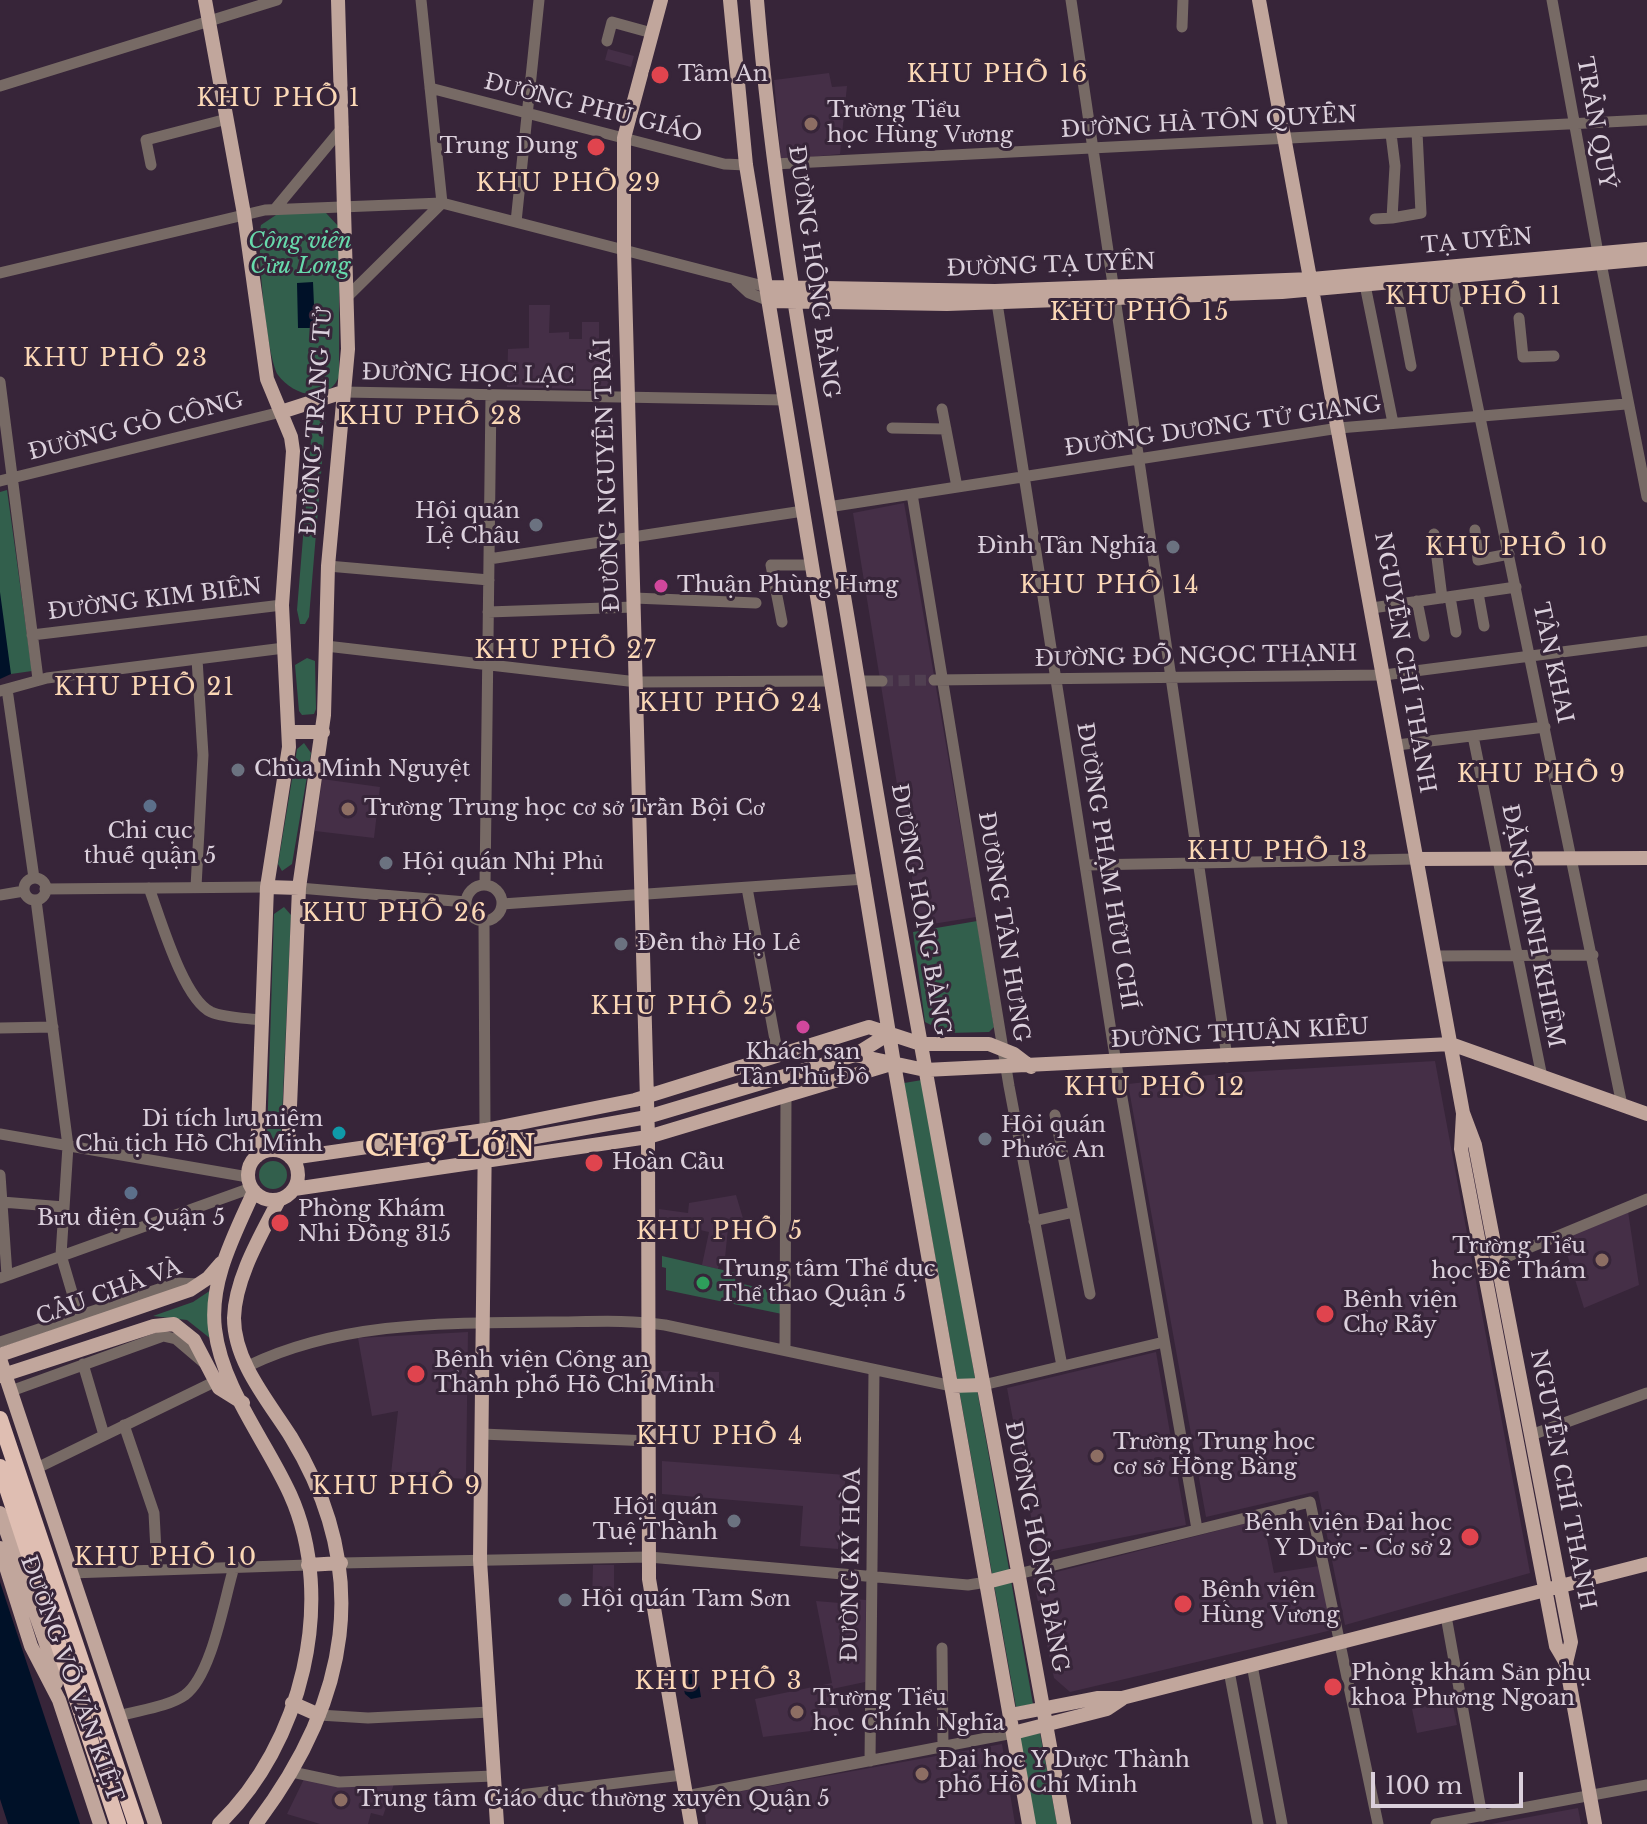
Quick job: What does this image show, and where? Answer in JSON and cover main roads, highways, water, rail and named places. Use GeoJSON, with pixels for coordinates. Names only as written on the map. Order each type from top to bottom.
{"type":"FeatureCollection","features":[{"type":"Feature","properties":{"kind":"highway","name":"ĐƯỜNG VÕ VĂN KIỆT"},"geometry":{"type":"LineString","coordinates":[[0,1419],[136,1824]]}},
{"type":"Feature","properties":{"kind":"highway","name":"ĐƯỜNG VÕ VĂN KIỆT"},"geometry":{"type":"LineString","coordinates":[[0,1467],[118,1824]]}},
{"type":"Feature","properties":{"kind":"main road"},"geometry":{"type":"LineString","coordinates":[[205,0],[244,214],[267,379],[293,451],[282,605],[289,732],[267,887],[257,1156]]}},
{"type":"Feature","properties":{"kind":"main road","name":"ĐƯỜNG TRANG TỬ"},"geometry":{"type":"LineString","coordinates":[[290,1156],[299,888],[323,732],[328,566],[349,295],[338,0]]}},
{"type":"Feature","properties":{"kind":"main road","name":"ĐƯỜNG NGUYỄN TRÃI"},"geometry":{"type":"LineString","coordinates":[[648,1137],[624,251],[624,138],[661,0]]}},
{"type":"Feature","properties":{"kind":"main road","name":"ĐƯỜNG HỒNG BÀNG"},"geometry":{"type":"LineString","coordinates":[[730,0],[746,165],[894,1064],[1029,1824]]}},
{"type":"Feature","properties":{"kind":"main road","name":"ĐƯỜNG HỒNG BÀNG"},"geometry":{"type":"LineString","coordinates":[[757,0],[774,164],[828,507],[925,1070],[1064,1824]]}},
{"type":"Feature","properties":{"kind":"main road","name":"NGUYỄN CHÍ THANH"},"geometry":{"type":"LineString","coordinates":[[1259,0],[1463,1113]]}},
{"type":"Feature","properties":{"kind":"main road"},"geometry":{"type":"LineString","coordinates":[[746,165],[774,164]]}},
{"type":"Feature","properties":{"kind":"main road","name":"TẠ UYÊN"},"geometry":{"type":"LineString","coordinates":[[1313,284],[1600,258],[1647,249]]}},
{"type":"Feature","properties":{"kind":"main road","name":"TẠ UYÊN"},"geometry":{"type":"LineString","coordinates":[[1600,258],[1647,259]]}},
{"type":"Feature","properties":{"kind":"main road","name":"TẠ UYÊN"},"geometry":{"type":"LineString","coordinates":[[1313,284],[1365,285],[1450,272]]}},
{"type":"Feature","properties":{"kind":"main road","name":"ĐƯỜNG TẠ UYÊN"},"geometry":{"type":"LineString","coordinates":[[768,294],[996,297],[1313,284]]}},
{"type":"Feature","properties":{"kind":"main road"},"geometry":{"type":"LineString","coordinates":[[281,412],[343,392]]}},
{"type":"Feature","properties":{"kind":"main road"},"geometry":{"type":"LineString","coordinates":[[785,400],[810,400]]}},
{"type":"Feature","properties":{"kind":"main road"},"geometry":{"type":"LineString","coordinates":[[803,511],[828,507]]}},
{"type":"Feature","properties":{"kind":"main road"},"geometry":{"type":"LineString","coordinates":[[832,681],[858,681]]}},
{"type":"Feature","properties":{"kind":"main road"},"geometry":{"type":"LineString","coordinates":[[289,732],[323,732]]}},
{"type":"Feature","properties":{"kind":"main road"},"geometry":{"type":"LineString","coordinates":[[1417,859],[1647,858]]}},
{"type":"Feature","properties":{"kind":"main road"},"geometry":{"type":"LineString","coordinates":[[865,879],[892,877]]}},
{"type":"Feature","properties":{"kind":"main road"},"geometry":{"type":"LineString","coordinates":[[267,887],[299,888]]}},
{"type":"Feature","properties":{"kind":"main road"},"geometry":{"type":"LineString","coordinates":[[203,1824],[222,1821],[258,1778],[292,1703],[308,1639],[308,1565],[292,1498],[224,1365],[215,1329],[224,1259],[240,1222],[251,1185],[250,1165],[257,1156],[276,1150],[290,1156],[485,1130],[646,1098],[869,1027],[921,1044],[974,1043],[1003,1049],[1031,1067]]}},
{"type":"Feature","properties":{"kind":"main road"},"geometry":{"type":"LineString","coordinates":[[484,1159],[496,1144],[647,1117],[855,1055],[890,1033]]}},
{"type":"Feature","properties":{"kind":"main road"},"geometry":{"type":"LineString","coordinates":[[1451,1044],[1647,1114]]}},
{"type":"Feature","properties":{"kind":"main road","name":"ĐƯỜNG THUẬN KIỀU"},"geometry":{"type":"LineString","coordinates":[[855,1055],[925,1070],[1116,1063],[1451,1044]]}},
{"type":"Feature","properties":{"kind":"main road"},"geometry":{"type":"LineString","coordinates":[[778,1056],[786,1095]]}},
{"type":"Feature","properties":{"kind":"main road"},"geometry":{"type":"LineString","coordinates":[[256,1824],[292,1772],[319,1715],[331,1685],[341,1634],[341,1563],[329,1518],[314,1480],[238,1345],[234,1317],[240,1289],[261,1235],[279,1200],[294,1189],[648,1137],[894,1064]]}},
{"type":"Feature","properties":{"kind":"main road"},"geometry":{"type":"LineString","coordinates":[[1463,1113],[1475,1145],[1486,1239]]}},
{"type":"Feature","properties":{"kind":"main road"},"geometry":{"type":"LineString","coordinates":[[1463,1113],[1461,1149],[1486,1239]]}},
{"type":"Feature","properties":{"kind":"main road"},"geometry":{"type":"LineString","coordinates":[[485,1130],[496,1144]]}},
{"type":"Feature","properties":{"kind":"main road"},"geometry":{"type":"LineString","coordinates":[[485,1130],[480,1560],[497,1824]]}},
{"type":"Feature","properties":{"kind":"main road"},"geometry":{"type":"LineString","coordinates":[[648,1137],[651,1600],[691,1824]]}},
{"type":"Feature","properties":{"kind":"main road"},"geometry":{"type":"LineString","coordinates":[[290,1156],[298,1174],[294,1189]]}},
{"type":"Feature","properties":{"kind":"main road"},"geometry":{"type":"LineString","coordinates":[[251,1185],[262,1198],[279,1200]]}},
{"type":"Feature","properties":{"kind":"main road"},"geometry":{"type":"LineString","coordinates":[[240,1222],[252,1224],[261,1235]]}},
{"type":"Feature","properties":{"kind":"main road","name":"NGUYỄN CHÍ THANH"},"geometry":{"type":"LineString","coordinates":[[1486,1239],[1553,1589],[1571,1642],[1566,1663],[1595,1824]]}},
{"type":"Feature","properties":{"kind":"main road","name":"CẦU CHÀ VÀ"},"geometry":{"type":"LineString","coordinates":[[0,1357],[152,1305],[200,1284],[224,1259]]}},
{"type":"Feature","properties":{"kind":"main road","name":"CẦU CHÀ VÀ"},"geometry":{"type":"LineString","coordinates":[[0,1376],[154,1326],[182,1327],[194,1340],[214,1382],[225,1393],[243,1403]]}},
{"type":"Feature","properties":{"kind":"main road","name":"ĐƯỜNG VÕ VĂN KIỆT"},"geometry":{"type":"LineString","coordinates":[[0,1357],[154,1820]]}},
{"type":"Feature","properties":{"kind":"main road"},"geometry":{"type":"LineString","coordinates":[[952,1386],[983,1385]]}},
{"type":"Feature","properties":{"kind":"main road"},"geometry":{"type":"LineString","coordinates":[[0,1513],[52,1661],[59,1700]]}},
{"type":"Feature","properties":{"kind":"main road","name":"ĐƯỜNG VÕ VĂN KIỆT"},"geometry":{"type":"LineString","coordinates":[[0,1548],[31,1646],[59,1700],[100,1824]]}},
{"type":"Feature","properties":{"kind":"main road"},"geometry":{"type":"LineString","coordinates":[[308,1565],[341,1563]]}},
{"type":"Feature","properties":{"kind":"main road"},"geometry":{"type":"LineString","coordinates":[[1010,1715],[1070,1703],[1122,1698],[1647,1564]]}},
{"type":"Feature","properties":{"kind":"main road"},"geometry":{"type":"LineString","coordinates":[[987,1582],[1018,1574]]}},
{"type":"Feature","properties":{"kind":"main road"},"geometry":{"type":"LineString","coordinates":[[1039,1684],[1070,1703]]}},
{"type":"Feature","properties":{"kind":"main road"},"geometry":{"type":"LineString","coordinates":[[1013,1733],[1107,1709],[1122,1698]]}},
{"type":"Feature","properties":{"kind":"main road"},"geometry":{"type":"LineString","coordinates":[[292,1703],[319,1715]]}},
{"type":"Feature","properties":{"kind":"main road"},"geometry":{"type":"LineString","coordinates":[[154,1820],[166,1824]]}},
{"type":"Feature","properties":{"kind":"water"},"geometry":{"type":"Polygon","coordinates":[[[313,282],[315,328],[298,328],[297,283],[313,282]]]}},
{"type":"Feature","properties":{"kind":"water"},"geometry":{"type":"Polygon","coordinates":[[[0,592],[11,674],[0,679],[0,592]]]}},
{"type":"Feature","properties":{"kind":"water"},"geometry":{"type":"Polygon","coordinates":[[[0,1582],[80,1824],[8,1824],[0,1799],[0,1582]]]}},
{"type":"Feature","properties":{"kind":"water"},"geometry":{"type":"Polygon","coordinates":[[[697,1672],[701,1697],[691,1699],[685,1694],[682,1681],[686,1674],[697,1672]]]}},
{"type":"Feature","properties":{"kind":"tunnel"},"geometry":{"type":"LineString","coordinates":[[882,681],[934,680]]}},
{"type":"Feature","properties":{"kind":"place","name":"Tâm An"},"geometry":{"type":"Point","coordinates":[660,75]}},
{"type":"Feature","properties":{"kind":"place","name":"Trường Tiểu học Hùng Vương"},"geometry":{"type":"Point","coordinates":[811,124]}},
{"type":"Feature","properties":{"kind":"place","name":"Trung Dung"},"geometry":{"type":"Point","coordinates":[596,147]}},
{"type":"Feature","properties":{"kind":"place","name":"Hội quán Lệ Châu"},"geometry":{"type":"Point","coordinates":[536,525]}},
{"type":"Feature","properties":{"kind":"place","name":"Đình Tân Nghĩa"},"geometry":{"type":"Point","coordinates":[1173,547]}},
{"type":"Feature","properties":{"kind":"place","name":"Thuận Phùng Hưng"},"geometry":{"type":"Point","coordinates":[661,586]}},
{"type":"Feature","properties":{"kind":"place","name":"Chùa Minh Nguyệt"},"geometry":{"type":"Point","coordinates":[238,770]}},
{"type":"Feature","properties":{"kind":"place","name":"Chi cục thuế quận 5"},"geometry":{"type":"Point","coordinates":[150,806]}},
{"type":"Feature","properties":{"kind":"place","name":"Trường Trung học cơ sở Trần Bội Cơ"},"geometry":{"type":"Point","coordinates":[348,809]}},
{"type":"Feature","properties":{"kind":"place","name":"Hội quán Nhị Phủ"},"geometry":{"type":"Point","coordinates":[386,863]}},
{"type":"Feature","properties":{"kind":"place","name":"Đền thờ Họ Lê"},"geometry":{"type":"Point","coordinates":[621,944]}},
{"type":"Feature","properties":{"kind":"place","name":"Khách sạn Tân Thủ Đô"},"geometry":{"type":"Point","coordinates":[803,1027]}},
{"type":"Feature","properties":{"kind":"place","name":"Di tích lưu niệm Chủ tịch Hồ Chí Minh"},"geometry":{"type":"Point","coordinates":[339,1133]}},
{"type":"Feature","properties":{"kind":"place","name":"Hội quán Phước An"},"geometry":{"type":"Point","coordinates":[985,1139]}},
{"type":"Feature","properties":{"kind":"place","name":"Hoàn Cầu"},"geometry":{"type":"Point","coordinates":[594,1163]}},
{"type":"Feature","properties":{"kind":"place","name":"Bưu điện Quận 5"},"geometry":{"type":"Point","coordinates":[131,1193]}},
{"type":"Feature","properties":{"kind":"place","name":"Phòng Khám Nhi Đồng 315"},"geometry":{"type":"Point","coordinates":[280,1223]}},
{"type":"Feature","properties":{"kind":"place","name":"Trường Tiểu học Đề Thám"},"geometry":{"type":"Point","coordinates":[1602,1260]}},
{"type":"Feature","properties":{"kind":"place","name":"Trung tâm Thể dục Thể thao Quận 5"},"geometry":{"type":"Point","coordinates":[703,1283]}},
{"type":"Feature","properties":{"kind":"place","name":"Bệnh viện Chợ Rẫy"},"geometry":{"type":"Point","coordinates":[1325,1314]}},
{"type":"Feature","properties":{"kind":"place","name":"Bệnh viện Công an Thành phố Hồ Chí Minh"},"geometry":{"type":"Point","coordinates":[416,1374]}},
{"type":"Feature","properties":{"kind":"place","name":"Trường Trung học cơ sở Hồng Bàng"},"geometry":{"type":"Point","coordinates":[1097,1456]}},
{"type":"Feature","properties":{"kind":"place","name":"Hội quán Tuệ Thành"},"geometry":{"type":"Point","coordinates":[734,1521]}},
{"type":"Feature","properties":{"kind":"place","name":"Bệnh viện Đại học Y Dược - Cơ sở 2"},"geometry":{"type":"Point","coordinates":[1470,1537]}},
{"type":"Feature","properties":{"kind":"place","name":"Hội quán Tam Sơn"},"geometry":{"type":"Point","coordinates":[565,1600]}},
{"type":"Feature","properties":{"kind":"place","name":"Bệnh viện Hùng Vương"},"geometry":{"type":"Point","coordinates":[1183,1604]}},
{"type":"Feature","properties":{"kind":"place","name":"Phòng khám Sản phụ khoa Phương Ngoan"},"geometry":{"type":"Point","coordinates":[1333,1687]}},
{"type":"Feature","properties":{"kind":"place","name":"Trường Tiểu học Chính Nghĩa"},"geometry":{"type":"Point","coordinates":[797,1712]}},
{"type":"Feature","properties":{"kind":"place","name":"Đại học Y Dược Thành phố Hồ Chí Minh"},"geometry":{"type":"Point","coordinates":[922,1774]}},
{"type":"Feature","properties":{"kind":"place","name":"Trung tâm Giáo dục thường xuyên Quận 5"},"geometry":{"type":"Point","coordinates":[341,1800]}},
{"type":"Feature","properties":{"kind":"district","name":"KHU PHỐ 16"},"geometry":{"type":"Point","coordinates":[998,75]}},
{"type":"Feature","properties":{"kind":"district","name":"KHU PHỐ 1"},"geometry":{"type":"Point","coordinates":[279,99]}},
{"type":"Feature","properties":{"kind":"district","name":"KHU PHỐ 29"},"geometry":{"type":"Point","coordinates":[569,184]}},
{"type":"Feature","properties":{"kind":"district","name":"KHU PHỐ 11"},"geometry":{"type":"Point","coordinates":[1474,297]}},
{"type":"Feature","properties":{"kind":"district","name":"KHU PHỐ 15"},"geometry":{"type":"Point","coordinates":[1140,313]}},
{"type":"Feature","properties":{"kind":"district","name":"KHU PHỐ 23"},"geometry":{"type":"Point","coordinates":[116,359]}},
{"type":"Feature","properties":{"kind":"district","name":"KHU PHỐ 28"},"geometry":{"type":"Point","coordinates":[431,417]}},
{"type":"Feature","properties":{"kind":"district","name":"KHU PHỐ 10"},"geometry":{"type":"Point","coordinates":[1517,548]}},
{"type":"Feature","properties":{"kind":"district","name":"KHU PHỐ 14"},"geometry":{"type":"Point","coordinates":[1110,586]}},
{"type":"Feature","properties":{"kind":"district","name":"KHU PHỐ 27"},"geometry":{"type":"Point","coordinates":[566,651]}},
{"type":"Feature","properties":{"kind":"district","name":"KHU PHỐ 21"},"geometry":{"type":"Point","coordinates":[145,688]}},
{"type":"Feature","properties":{"kind":"district","name":"KHU PHỐ 24"},"geometry":{"type":"Point","coordinates":[731,704]}},
{"type":"Feature","properties":{"kind":"district","name":"KHU PHỐ 9"},"geometry":{"type":"Point","coordinates":[1542,775]}},
{"type":"Feature","properties":{"kind":"district","name":"KHU PHỐ 13"},"geometry":{"type":"Point","coordinates":[1278,852]}},
{"type":"Feature","properties":{"kind":"district","name":"KHU PHỐ 26"},"geometry":{"type":"Point","coordinates":[395,914]}},
{"type":"Feature","properties":{"kind":"district","name":"KHU PHỐ 25"},"geometry":{"type":"Point","coordinates":[683,1007]}},
{"type":"Feature","properties":{"kind":"district","name":"KHU PHỐ 12"},"geometry":{"type":"Point","coordinates":[1155,1088]}},
{"type":"Feature","properties":{"kind":"district","name":"CHỢ LỚN"},"geometry":{"type":"Point","coordinates":[451,1148]}},
{"type":"Feature","properties":{"kind":"district","name":"KHU PHỐ 5"},"geometry":{"type":"Point","coordinates":[720,1232]}},
{"type":"Feature","properties":{"kind":"district","name":"KHU PHỐ 4"},"geometry":{"type":"Point","coordinates":[720,1437]}},
{"type":"Feature","properties":{"kind":"district","name":"KHU PHỐ 9"},"geometry":{"type":"Point","coordinates":[397,1487]}},
{"type":"Feature","properties":{"kind":"district","name":"KHU PHỐ 10"},"geometry":{"type":"Point","coordinates":[166,1558]}},
{"type":"Feature","properties":{"kind":"district","name":"KHU PHỐ 3"},"geometry":{"type":"Point","coordinates":[719,1682]}},
{"type":"Feature","properties":{"kind":"park label","name":"Công viên Cửu Long"},"geometry":{"type":"Point","coordinates":[300,254]}}]}
